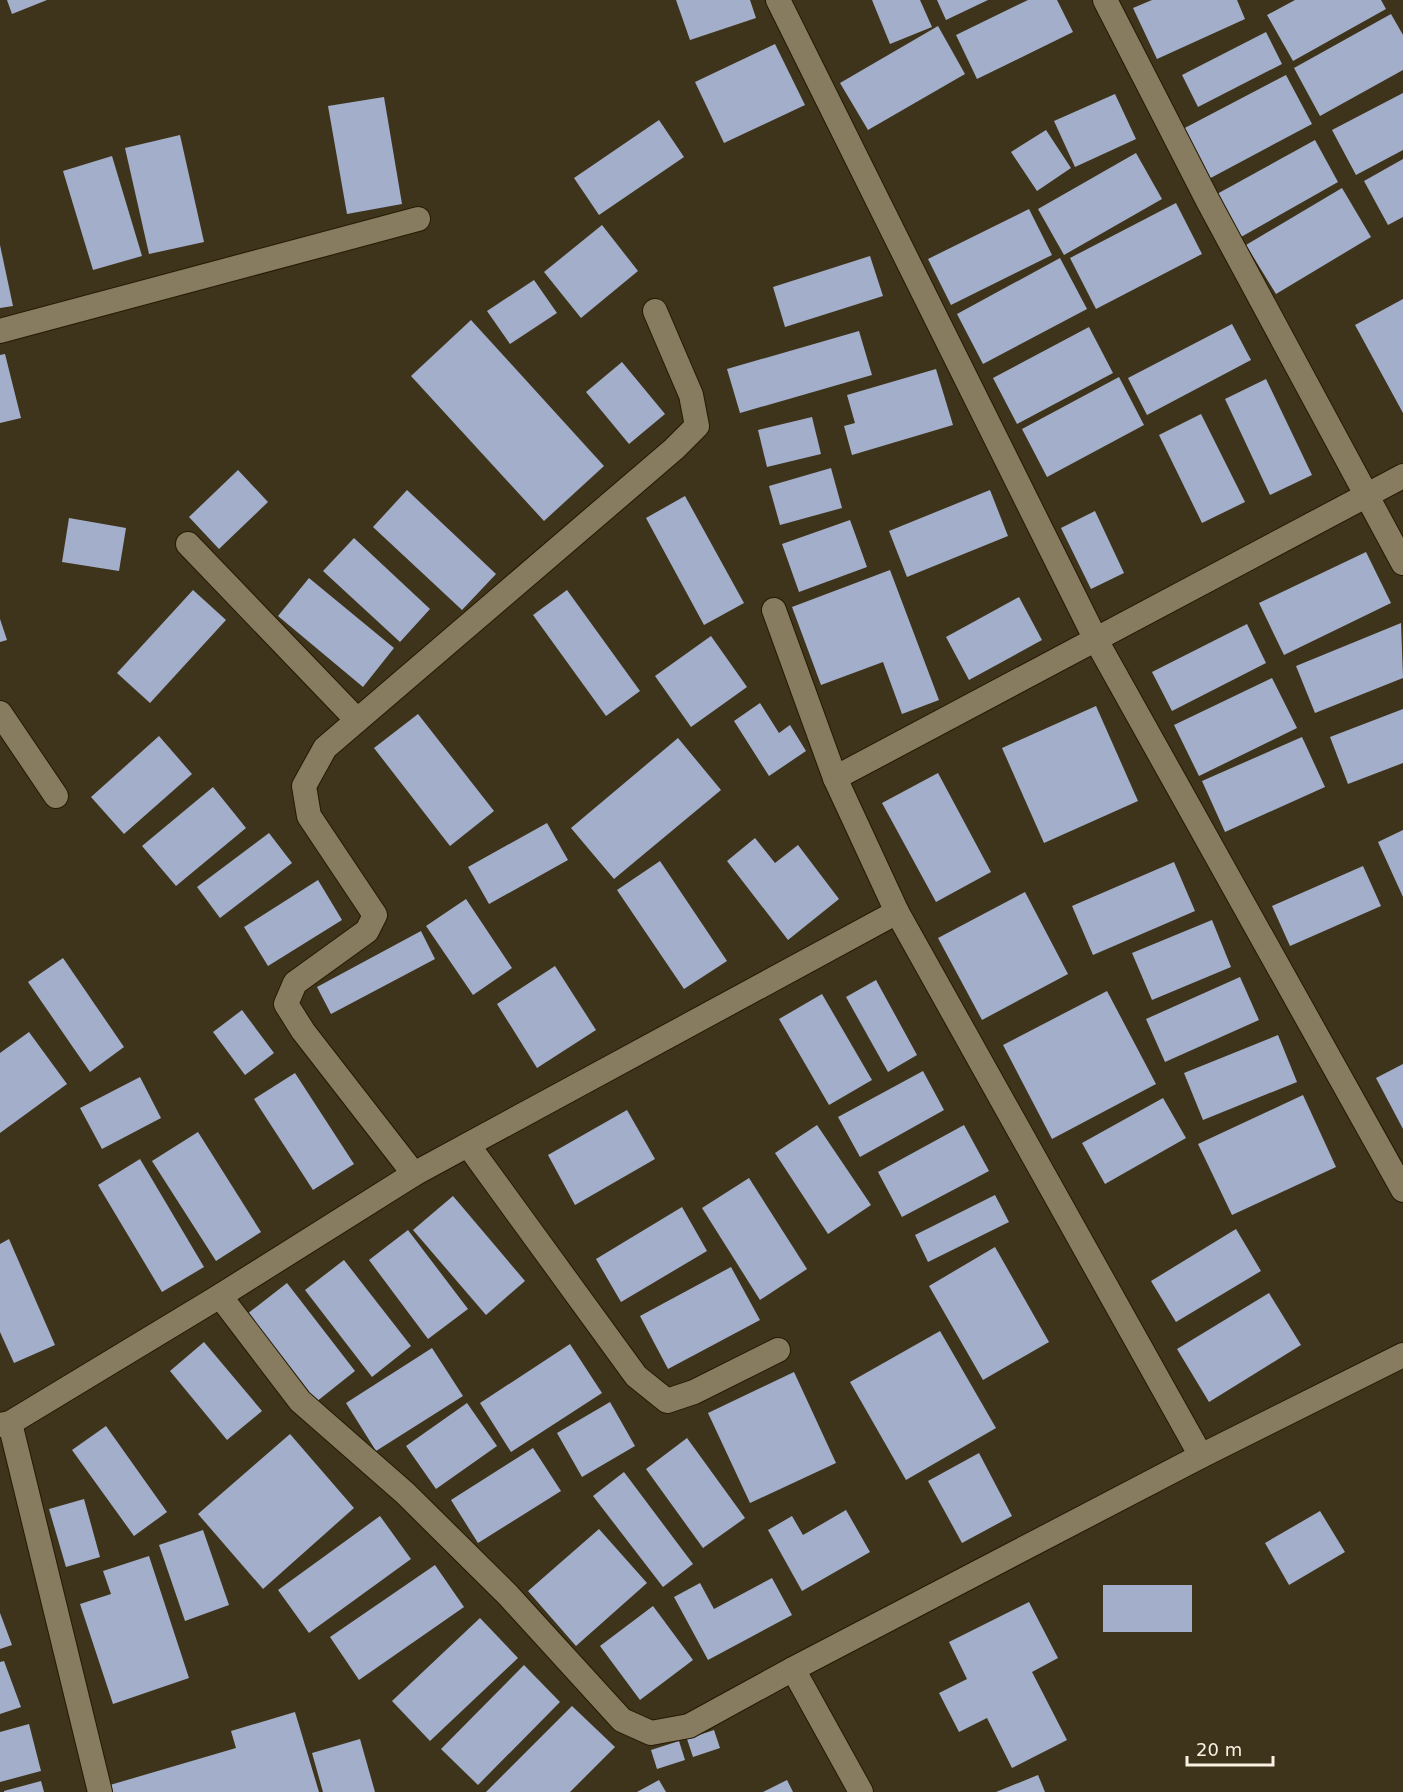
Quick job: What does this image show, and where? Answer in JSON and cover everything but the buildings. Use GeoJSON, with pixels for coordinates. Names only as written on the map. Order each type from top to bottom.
{"type":"FeatureCollection","features":[{"type":"Feature","properties":{"kind":"street"},"geometry":{"type":"LineString","coordinates":[[778,0],[1096,640],[1403,1190]]}},
{"type":"Feature","properties":{"kind":"street"},"geometry":{"type":"LineString","coordinates":[[1105,0],[1208,201],[1403,563]]}},
{"type":"Feature","properties":{"kind":"street"},"geometry":{"type":"LineString","coordinates":[[0,331],[418,219]]}},
{"type":"Feature","properties":{"kind":"street"},"geometry":{"type":"LineString","coordinates":[[414,1174],[303,1031],[286,1004],[295,982],[367,931],[375,915],[309,816],[304,786],[325,748],[665,457],[697,426],[691,395],[655,311]]}},
{"type":"Feature","properties":{"kind":"street"},"geometry":{"type":"LineString","coordinates":[[835,778],[1403,476]]}},
{"type":"Feature","properties":{"kind":"street"},"geometry":{"type":"LineString","coordinates":[[188,544],[357,720]]}},
{"type":"Feature","properties":{"kind":"street"},"geometry":{"type":"LineString","coordinates":[[774,610],[835,778],[897,912],[1201,1456]]}},
{"type":"Feature","properties":{"kind":"street"},"geometry":{"type":"LineString","coordinates":[[0,713],[56,796]]}},
{"type":"Feature","properties":{"kind":"street"},"geometry":{"type":"LineString","coordinates":[[100,1792],[5,1424],[220,1296],[414,1174],[897,912]]}},
{"type":"Feature","properties":{"kind":"street"},"geometry":{"type":"LineString","coordinates":[[468,1145],[636,1376],[667,1401],[694,1392],[777,1350]]}},
{"type":"Feature","properties":{"kind":"street"},"geometry":{"type":"LineString","coordinates":[[220,1296],[300,1401],[421,1508],[508,1596],[622,1720],[651,1733],[689,1726],[793,1669],[1201,1456],[1403,1355]]}},
{"type":"Feature","properties":{"kind":"street"},"geometry":{"type":"LineString","coordinates":[[793,1669],[861,1792]]}}]}
